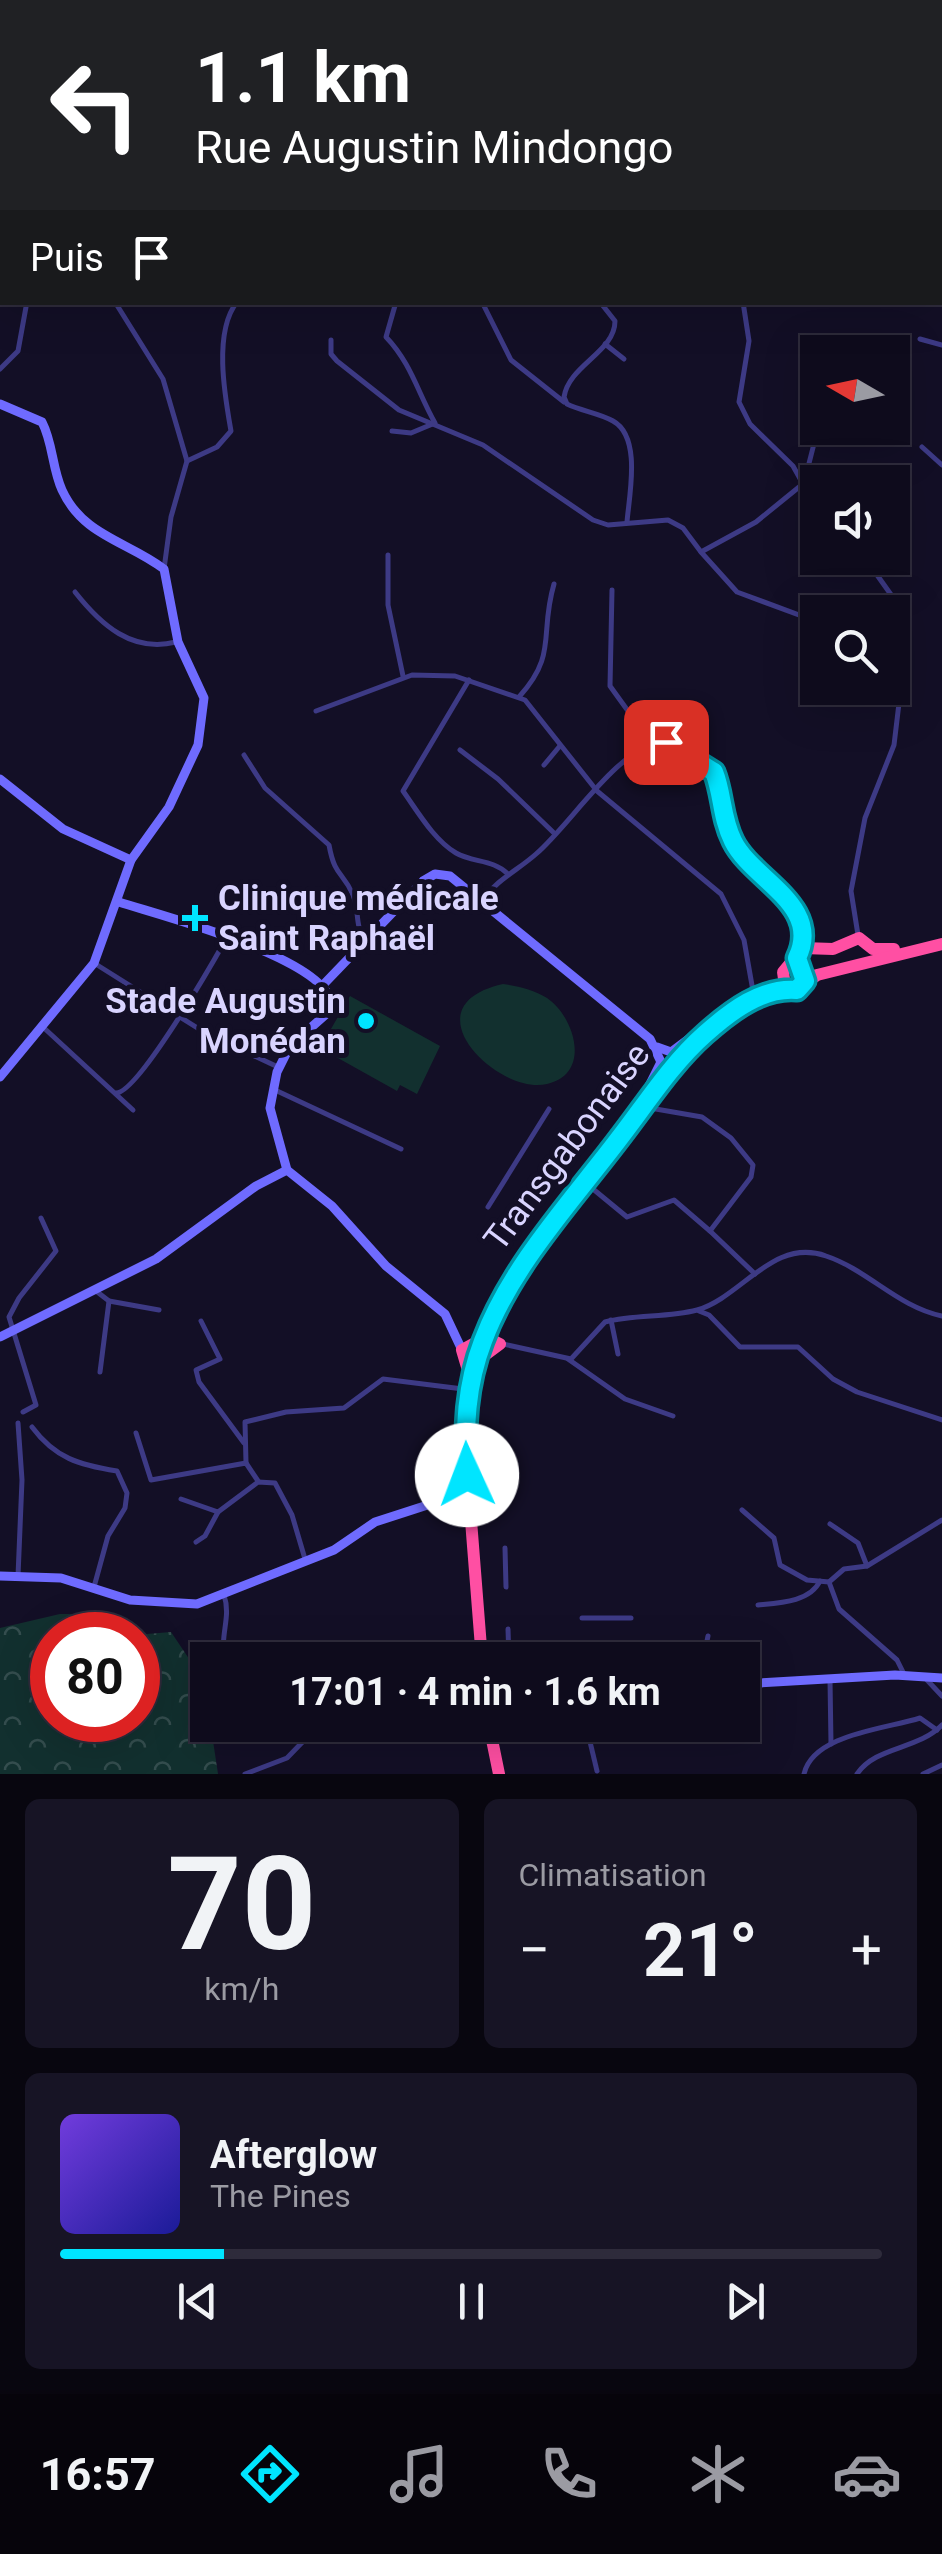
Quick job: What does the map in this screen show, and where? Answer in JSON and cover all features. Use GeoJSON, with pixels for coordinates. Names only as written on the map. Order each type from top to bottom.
{"type":"FeatureCollection","features":[{"type":"Feature","properties":{"kind":"highway"},"geometry":{"type":"LineString","coordinates":[[794,975],[802,948],[833,949],[859,938],[873,949],[894,949]]}},
{"type":"Feature","properties":{"kind":"highway","name":"Transgabonaise"},"geometry":{"type":"LineString","coordinates":[[474,1642],[465,1442],[471,1365],[468,1346],[507,1278],[649,1086],[691,1037],[753,991],[794,975],[942,940]]}},
{"type":"Feature","properties":{"kind":"highway","name":"Transgabonaise"},"geometry":{"type":"LineString","coordinates":[[474,1642],[460,1480],[462,1388],[511,1285],[684,1056],[719,1022],[794,975],[942,940]]}},
{"type":"Feature","properties":{"kind":"highway"},"geometry":{"type":"LineString","coordinates":[[471,1365],[500,1344],[490,1339],[490,1324]]}},
{"type":"Feature","properties":{"kind":"highway"},"geometry":{"type":"LineString","coordinates":[[491,1742],[496,1774]]}},
{"type":"Feature","properties":{"kind":"street"},"geometry":{"type":"LineString","coordinates":[[0,1077],[94,964],[131,860],[169,807],[201,733],[204,698],[178,642],[164,569],[171,517],[187,461],[163,379],[117,305]]}},
{"type":"Feature","properties":{"kind":"street"},"geometry":{"type":"LineString","coordinates":[[187,461],[217,447],[231,431],[225,341],[235,305]]}},
{"type":"Feature","properties":{"kind":"street"},"geometry":{"type":"LineString","coordinates":[[395,305],[386,338],[412,371],[421,402],[435,423]]}},
{"type":"Feature","properties":{"kind":"street"},"geometry":{"type":"LineString","coordinates":[[484,305],[512,360],[567,404],[611,420],[622,431],[630,455],[628,522]]}},
{"type":"Feature","properties":{"kind":"street"},"geometry":{"type":"LineString","coordinates":[[567,404],[564,390],[613,336],[615,321],[602,305]]}},
{"type":"Feature","properties":{"kind":"street"},"geometry":{"type":"LineString","coordinates":[[743,305],[749,341],[738,384],[739,402],[750,424],[800,476]]}},
{"type":"Feature","properties":{"kind":"street"},"geometry":{"type":"LineString","coordinates":[[0,369],[18,352],[26,307]]}},
{"type":"Feature","properties":{"kind":"street"},"geometry":{"type":"LineString","coordinates":[[920,339],[942,345]]}},
{"type":"Feature","properties":{"kind":"street"},"geometry":{"type":"LineString","coordinates":[[331,340],[331,354],[337,361],[399,410],[483,444],[593,520],[608,525],[674,522],[737,592],[800,615]]}},
{"type":"Feature","properties":{"kind":"street"},"geometry":{"type":"LineString","coordinates":[[605,344],[624,359]]}},
{"type":"Feature","properties":{"kind":"street"},"geometry":{"type":"LineString","coordinates":[[0,404],[42,422],[62,488],[78,516],[98,534],[164,569]]}},
{"type":"Feature","properties":{"kind":"street"},"geometry":{"type":"LineString","coordinates":[[392,431],[410,433],[435,423]]}},
{"type":"Feature","properties":{"kind":"street"},"geometry":{"type":"LineString","coordinates":[[922,447],[942,464]]}},
{"type":"Feature","properties":{"kind":"street"},"geometry":{"type":"LineString","coordinates":[[701,552],[756,522],[800,486]]}},
{"type":"Feature","properties":{"kind":"street"},"geometry":{"type":"LineString","coordinates":[[388,555],[388,605],[404,676]]}},
{"type":"Feature","properties":{"kind":"street"},"geometry":{"type":"LineString","coordinates":[[519,697],[545,662],[546,610],[554,584]]}},
{"type":"Feature","properties":{"kind":"street"},"geometry":{"type":"LineString","coordinates":[[612,590],[610,686],[628,711],[662,741],[714,772],[719,806],[734,843],[795,912],[802,948]]}},
{"type":"Feature","properties":{"kind":"street"},"geometry":{"type":"LineString","coordinates":[[75,592],[96,618],[132,643],[150,646],[178,642]]}},
{"type":"Feature","properties":{"kind":"street"},"geometry":{"type":"LineString","coordinates":[[316,711],[404,676],[443,674],[519,697],[596,790],[720,894],[744,940],[753,991]]}},
{"type":"Feature","properties":{"kind":"street"},"geometry":{"type":"LineString","coordinates":[[469,680],[404,791],[434,833],[457,854],[494,864],[508,874]]}},
{"type":"Feature","properties":{"kind":"street"},"geometry":{"type":"LineString","coordinates":[[859,938],[851,891],[865,818],[894,745],[899,705]]}},
{"type":"Feature","properties":{"kind":"street"},"geometry":{"type":"LineString","coordinates":[[483,899],[642,748],[662,741]]}},
{"type":"Feature","properties":{"kind":"street"},"geometry":{"type":"LineString","coordinates":[[544,765],[559,748]]}},
{"type":"Feature","properties":{"kind":"street"},"geometry":{"type":"LineString","coordinates":[[460,750],[555,834]]}},
{"type":"Feature","properties":{"kind":"street"},"geometry":{"type":"LineString","coordinates":[[244,755],[264,788],[330,845],[333,870],[351,890],[354,924],[365,940]]}},
{"type":"Feature","properties":{"kind":"street"},"geometry":{"type":"LineString","coordinates":[[0,779],[64,829],[131,860]]}},
{"type":"Feature","properties":{"kind":"street"},"geometry":{"type":"LineString","coordinates":[[322,986],[433,875],[453,877],[655,1045],[668,1052],[691,1037]]}},
{"type":"Feature","properties":{"kind":"street"},"geometry":{"type":"LineString","coordinates":[[119,902],[285,958],[322,986],[332,999],[332,1008],[290,1046],[272,1089],[270,1108],[286,1170],[332,1206],[386,1266],[445,1314],[468,1346]]}},
{"type":"Feature","properties":{"kind":"street"},"geometry":{"type":"LineString","coordinates":[[116,1093],[129,1090],[226,939]]}},
{"type":"Feature","properties":{"kind":"street"},"geometry":{"type":"LineString","coordinates":[[94,964],[278,1067]]}},
{"type":"Feature","properties":{"kind":"street"},"geometry":{"type":"LineString","coordinates":[[621,1142],[687,1060],[720,1030],[719,1022]]}},
{"type":"Feature","properties":{"kind":"street"},"geometry":{"type":"LineString","coordinates":[[44,1028],[133,1110]]}},
{"type":"Feature","properties":{"kind":"street"},"geometry":{"type":"LineString","coordinates":[[649,1086],[661,1062],[655,1045]]}},
{"type":"Feature","properties":{"kind":"street"},"geometry":{"type":"LineString","coordinates":[[272,1089],[401,1150]]}},
{"type":"Feature","properties":{"kind":"street"},"geometry":{"type":"LineString","coordinates":[[650,1108],[702,1117],[731,1138],[753,1165],[751,1176],[710,1231]]}},
{"type":"Feature","properties":{"kind":"street"},"geometry":{"type":"LineString","coordinates":[[488,1207],[548,1109]]}},
{"type":"Feature","properties":{"kind":"street"},"geometry":{"type":"LineString","coordinates":[[0,1337],[96,1292],[156,1258],[256,1186],[286,1170]]}},
{"type":"Feature","properties":{"kind":"street"},"geometry":{"type":"LineString","coordinates":[[593,1177],[594,1189],[627,1217],[674,1200],[754,1274]]}},
{"type":"Feature","properties":{"kind":"street"},"geometry":{"type":"LineString","coordinates":[[23,1412],[36,1405],[11,1331],[11,1310],[56,1251],[41,1218]]}},
{"type":"Feature","properties":{"kind":"street"},"geometry":{"type":"LineString","coordinates":[[568,1359],[611,1320],[696,1310],[729,1296],[754,1274],[788,1255],[820,1254],[906,1303],[942,1316]]}},
{"type":"Feature","properties":{"kind":"street"},"geometry":{"type":"LineString","coordinates":[[96,1292],[109,1301],[158,1310]]}},
{"type":"Feature","properties":{"kind":"street"},"geometry":{"type":"LineString","coordinates":[[100,1372],[109,1301]]}},
{"type":"Feature","properties":{"kind":"street"},"geometry":{"type":"LineString","coordinates":[[696,1310],[709,1315],[740,1347],[798,1346],[833,1379],[857,1392],[942,1420]]}},
{"type":"Feature","properties":{"kind":"street"},"geometry":{"type":"LineString","coordinates":[[611,1320],[618,1354]]}},
{"type":"Feature","properties":{"kind":"street"},"geometry":{"type":"LineString","coordinates":[[201,1321],[220,1359],[196,1370],[199,1382],[245,1446]]}},
{"type":"Feature","properties":{"kind":"street"},"geometry":{"type":"LineString","coordinates":[[500,1344],[568,1359],[632,1402],[673,1416]]}},
{"type":"Feature","properties":{"kind":"street"},"geometry":{"type":"LineString","coordinates":[[258,1482],[246,1463],[245,1422],[286,1412],[344,1408],[383,1379],[462,1388]]}},
{"type":"Feature","properties":{"kind":"street"},"geometry":{"type":"LineString","coordinates":[[18,1423],[22,1480],[18,1576]]}},
{"type":"Feature","properties":{"kind":"street"},"geometry":{"type":"LineString","coordinates":[[32,1427],[49,1450],[80,1465],[117,1471],[124,1482],[125,1508],[108,1536],[94,1587]]}},
{"type":"Feature","properties":{"kind":"street"},"geometry":{"type":"LineString","coordinates":[[136,1433],[151,1480],[246,1463]]}},
{"type":"Feature","properties":{"kind":"street"},"geometry":{"type":"LineString","coordinates":[[0,1576],[61,1578],[154,1604],[192,1604],[338,1548],[375,1522],[443,1500],[455,1493],[460,1480]]}},
{"type":"Feature","properties":{"kind":"street"},"geometry":{"type":"LineString","coordinates":[[196,1542],[206,1536],[218,1512],[258,1482],[275,1483],[305,1559]]}},
{"type":"Feature","properties":{"kind":"street"},"geometry":{"type":"LineString","coordinates":[[181,1500],[218,1512]]}},
{"type":"Feature","properties":{"kind":"street"},"geometry":{"type":"LineString","coordinates":[[443,1500],[457,1504],[463,1514]]}},
{"type":"Feature","properties":{"kind":"street"},"geometry":{"type":"LineString","coordinates":[[742,1510],[774,1538],[783,1568],[807,1580],[829,1582],[844,1570],[867,1566],[942,1520]]}},
{"type":"Feature","properties":{"kind":"street"},"geometry":{"type":"LineString","coordinates":[[830,1524],[858,1542],[867,1566]]}},
{"type":"Feature","properties":{"kind":"street"},"geometry":{"type":"LineString","coordinates":[[504,1548],[506,1587]]}},
{"type":"Feature","properties":{"kind":"street"},"geometry":{"type":"LineString","coordinates":[[758,1605],[779,1604],[812,1593],[820,1581]]}},
{"type":"Feature","properties":{"kind":"street"},"geometry":{"type":"LineString","coordinates":[[829,1582],[839,1609],[897,1660],[905,1676]]}},
{"type":"Feature","properties":{"kind":"street"},"geometry":{"type":"LineString","coordinates":[[224,1594],[230,1617],[224,1642]]}},
{"type":"Feature","properties":{"kind":"street"},"geometry":{"type":"LineString","coordinates":[[582,1618],[631,1618]]}},
{"type":"Feature","properties":{"kind":"street"},"geometry":{"type":"LineString","coordinates":[[508,1629],[508,1642]]}},
{"type":"Feature","properties":{"kind":"street"},"geometry":{"type":"LineString","coordinates":[[707,1642],[708,1636]]}},
{"type":"Feature","properties":{"kind":"street"},"geometry":{"type":"LineString","coordinates":[[760,1683],[905,1676],[942,1678]]}},
{"type":"Feature","properties":{"kind":"street"},"geometry":{"type":"LineString","coordinates":[[830,1680],[831,1744]]}},
{"type":"Feature","properties":{"kind":"street"},"geometry":{"type":"LineString","coordinates":[[927,1680],[942,1696]]}},
{"type":"Feature","properties":{"kind":"street"},"geometry":{"type":"LineString","coordinates":[[804,1774],[812,1755],[831,1744],[920,1718],[939,1727],[922,1741],[870,1760],[857,1774]]}},
{"type":"Feature","properties":{"kind":"street"},"geometry":{"type":"LineString","coordinates":[[245,1774],[286,1758],[302,1742]]}},
{"type":"Feature","properties":{"kind":"street"},"geometry":{"type":"LineString","coordinates":[[590,1742],[597,1771]]}},
{"type":"Feature","properties":{"kind":"street"},"geometry":{"type":"LineString","coordinates":[[924,1774],[942,1765]]}},
{"type":"Feature","properties":{"kind":"green space"},"geometry":{"type":"Polygon","coordinates":[[[503,984],[542,995],[565,1018],[574,1057],[561,1078],[547,1084],[527,1084],[506,1077],[470,1047],[461,1028],[462,1011],[475,995],[503,984]]]}},
{"type":"Feature","properties":{"kind":"green space","name":"Stade Augustin Monédan"},"geometry":{"type":"Polygon","coordinates":[[[350,996],[440,1046],[417,1094],[400,1085],[397,1091],[320,1048],[350,996]]]}},
{"type":"Feature","properties":{"kind":"green space"},"geometry":{"type":"Polygon","coordinates":[[[30,1621],[30,1742],[160,1742],[160,1633],[171,1632],[190,1660],[190,1742],[213,1742],[218,1774],[0,1774],[0,1628],[30,1621]]]}},
{"type":"Feature","properties":{"kind":"place","name":"Clinique médicale Saint Raphaël"},"geometry":{"type":"Point","coordinates":[195,918]}},
{"type":"Feature","properties":{"kind":"place","name":"Stade Augustin Monédan"},"geometry":{"type":"Point","coordinates":[366,1021]}},
{"type":"Feature","properties":{"kind":"route"},"geometry":{"type":"LineString","coordinates":[[467,1475],[465,1427],[472,1372],[502,1298],[521,1270],[692,1046],[742,1006],[781,987],[797,990],[805,981],[797,958],[804,944],[800,920],[787,899],[734,843],[719,806],[714,772],[666,742]]}}]}
